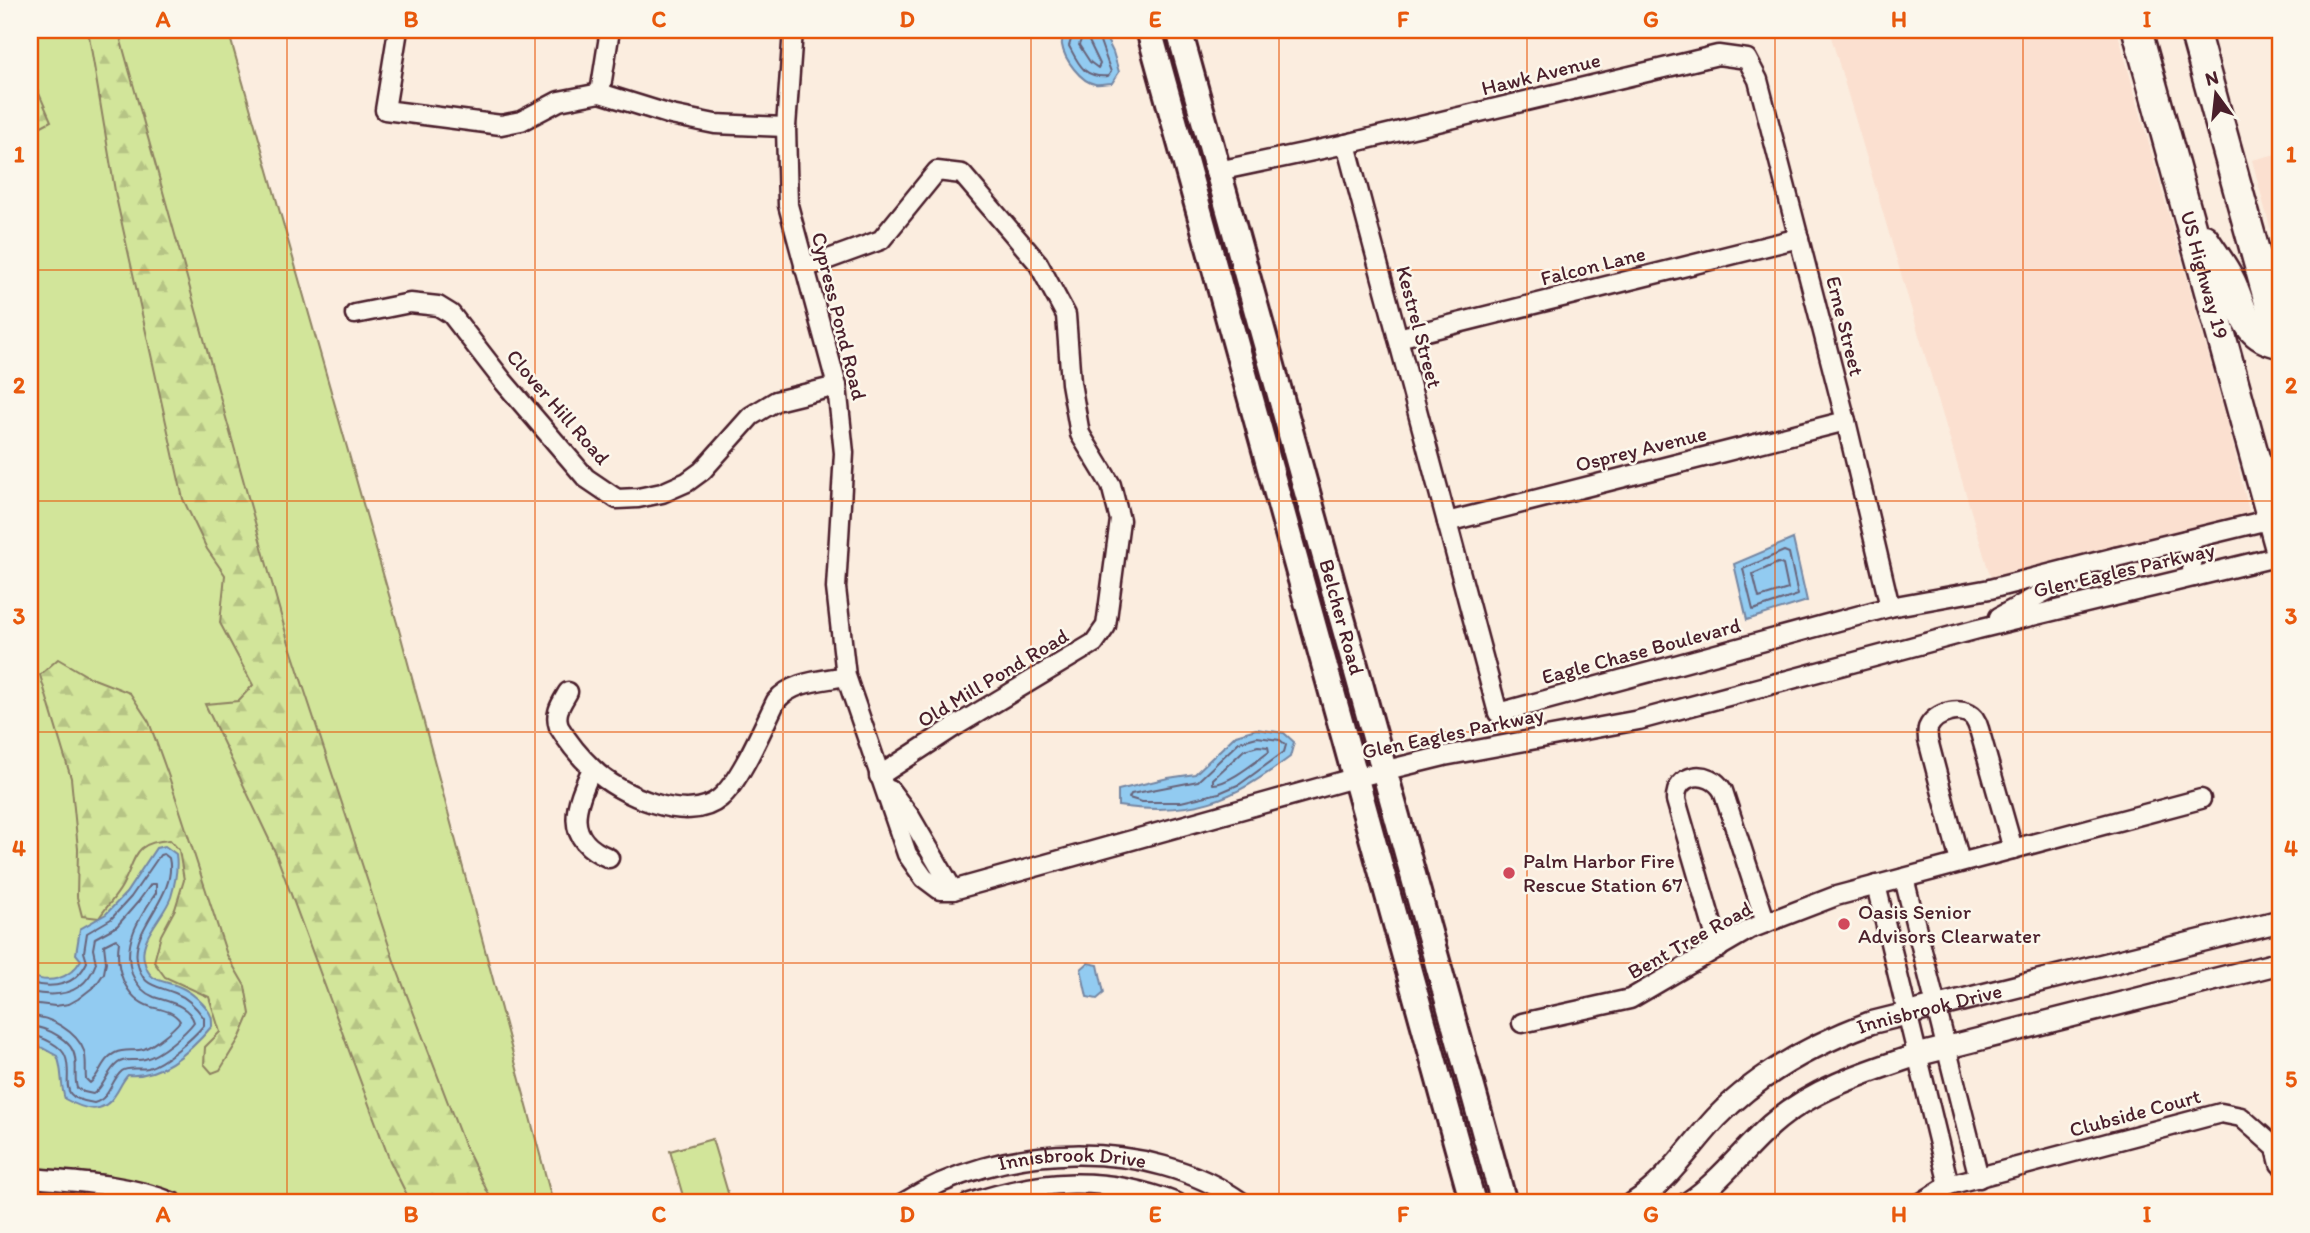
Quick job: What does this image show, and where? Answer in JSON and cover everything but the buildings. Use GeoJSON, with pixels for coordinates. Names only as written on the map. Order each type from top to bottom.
{"type":"FeatureCollection","features":[{"type":"Feature","properties":{"kind":"highway","name":"US Highway 19"},"geometry":{"type":"LineString","coordinates":[[2137,30],[2276,522],[2280,549]]}},
{"type":"Feature","properties":{"kind":"highway"},"geometry":{"type":"LineString","coordinates":[[2179,30],[2210,88]]}},
{"type":"Feature","properties":{"kind":"highway"},"geometry":{"type":"LineString","coordinates":[[2189,217],[2230,280],[2244,318],[2255,332],[2266,340],[2280,342],[2194,30]]}},
{"type":"Feature","properties":{"kind":"main road","name":"Belcher Road"},"geometry":{"type":"LineString","coordinates":[[1149,30],[1473,1203]]}},
{"type":"Feature","properties":{"kind":"main road","name":"Belcher Road"},"geometry":{"type":"LineString","coordinates":[[1179,30],[1504,1203]]}},
{"type":"Feature","properties":{"kind":"main road"},"geometry":{"type":"LineString","coordinates":[[1457,1147],[1470,1158],[1479,1172],[1488,1203]]}},
{"type":"Feature","properties":{"kind":"street"},"geometry":{"type":"LineString","coordinates":[[398,30],[385,110],[501,125],[521,121],[559,101],[600,93],[671,116],[715,124],[786,127]]}},
{"type":"Feature","properties":{"kind":"street"},"geometry":{"type":"LineString","coordinates":[[600,93],[610,30]]}},
{"type":"Feature","properties":{"kind":"street","name":"Cypress Pond Road"},"geometry":{"type":"LineString","coordinates":[[793,30],[786,127],[788,205],[836,386],[844,453],[836,588],[846,676],[879,776],[911,818],[947,890]]}},
{"type":"Feature","properties":{"kind":"street","name":"Hawk Avenue"},"geometry":{"type":"LineString","coordinates":[[1218,172],[1718,55],[1747,59]]}},
{"type":"Feature","properties":{"kind":"street","name":"Erne Street"},"geometry":{"type":"LineString","coordinates":[[1747,59],[1759,80],[1846,421],[1890,607]]}},
{"type":"Feature","properties":{"kind":"street","name":"Kestrel Street"},"geometry":{"type":"LineString","coordinates":[[1346,144],[1447,522]]}},
{"type":"Feature","properties":{"kind":"street","name":"Old Mill Pond Road"},"geometry":{"type":"LineString","coordinates":[[804,268],[881,240],[937,171],[962,174],[1038,263],[1066,315],[1071,383],[1080,434],[1111,485],[1120,520],[1106,626],[1094,643],[954,727],[879,776]]}},
{"type":"Feature","properties":{"kind":"street","name":"Falcon Lane"},"geometry":{"type":"LineString","coordinates":[[1398,338],[1799,238]]}},
{"type":"Feature","properties":{"kind":"street","name":"Clover Hill Road"},"geometry":{"type":"LineString","coordinates":[[355,314],[410,303],[438,306],[452,314],[503,381],[586,478],[617,499],[662,493],[687,482],[702,471],[751,416],[776,401],[836,386]]}},
{"type":"Feature","properties":{"kind":"street","name":"Osprey Avenue"},"geometry":{"type":"LineString","coordinates":[[1447,522],[1846,421]]}},
{"type":"Feature","properties":{"kind":"street","name":"Eagle Chase Boulevard"},"geometry":{"type":"LineString","coordinates":[[1447,522],[1498,713],[1890,607],[1990,589],[2116,557]]}},
{"type":"Feature","properties":{"kind":"street","name":"Glen Eagles Parkway"},"geometry":{"type":"LineString","coordinates":[[1978,629],[2076,574],[2116,557],[2276,522]]}},
{"type":"Feature","properties":{"kind":"street"},"geometry":{"type":"LineString","coordinates":[[2186,540],[2194,577]]}},
{"type":"Feature","properties":{"kind":"street","name":"Glen Eagles Parkway"},"geometry":{"type":"LineString","coordinates":[[947,890],[1354,778],[1456,754],[1639,720],[1978,629],[2280,556]]}},
{"type":"Feature","properties":{"kind":"street","name":"Eagle Chase Boulevard"},"geometry":{"type":"LineString","coordinates":[[1990,589],[2014,589],[2061,599],[2120,595]]}},
{"type":"Feature","properties":{"kind":"street"},"geometry":{"type":"LineString","coordinates":[[568,692],[559,707],[556,720],[592,768],[618,788],[634,795],[673,809],[699,808],[719,799],[733,784],[776,701],[785,690],[846,676]]}},
{"type":"Feature","properties":{"kind":"street"},"geometry":{"type":"LineString","coordinates":[[1960,862],[1927,740],[1928,728],[1938,716],[1949,712],[1964,712],[1973,717],[1979,729],[2013,849]]}},
{"type":"Feature","properties":{"kind":"street"},"geometry":{"type":"LineString","coordinates":[[592,768],[577,805],[577,827],[590,848],[609,858]]}},
{"type":"Feature","properties":{"kind":"street"},"geometry":{"type":"LineString","coordinates":[[1719,948],[1676,800],[1676,792],[1681,784],[1691,778],[1702,776],[1713,779],[1723,791],[1766,923]]}},
{"type":"Feature","properties":{"kind":"street","name":"Bent Tree Road"},"geometry":{"type":"LineString","coordinates":[[1522,1023],[1630,999],[1750,929],[1836,896],[2201,799]]}},
{"type":"Feature","properties":{"kind":"street"},"geometry":{"type":"LineString","coordinates":[[1904,878],[1979,1178]]}},
{"type":"Feature","properties":{"kind":"street"},"geometry":{"type":"LineString","coordinates":[[1877,885],[1949,1185]]}},
{"type":"Feature","properties":{"kind":"street","name":"Innisbrook Drive"},"geometry":{"type":"LineString","coordinates":[[1634,1203],[1667,1175],[1719,1115],[1753,1086],[1781,1066],[1834,1037],[1870,1023],[2280,921]]}},
{"type":"Feature","properties":{"kind":"street"},"geometry":{"type":"LineString","coordinates":[[1889,937],[1917,930]]}},
{"type":"Feature","properties":{"kind":"street","name":"Innisbrook Drive"},"geometry":{"type":"LineString","coordinates":[[1688,1203],[1708,1190],[1771,1125],[1793,1108],[1828,1088],[1917,1055],[2280,963]]}},
{"type":"Feature","properties":{"kind":"street","name":"Clubside Court"},"geometry":{"type":"LineString","coordinates":[[1921,1203],[1949,1185],[2221,1114],[2241,1117],[2276,1148],[2280,1164]]}},
{"type":"Feature","properties":{"kind":"street","name":"Innisbrook Drive"},"geometry":{"type":"LineString","coordinates":[[903,1203],[969,1170],[1024,1157],[1072,1154],[1140,1160],[1186,1174],[1243,1203]]}},
{"type":"Feature","properties":{"kind":"street"},"geometry":{"type":"LineString","coordinates":[[30,1178],[102,1184],[174,1203]]}},
{"type":"Feature","properties":{"kind":"street","name":"Innisbrook Drive"},"geometry":{"type":"LineString","coordinates":[[970,1203],[1008,1190],[1060,1183],[1107,1185],[1152,1193],[1177,1203]]}},
{"type":"Feature","properties":{"kind":"shaded area"},"geometry":{"type":"Polygon","coordinates":[[[1829,30],[2117,30],[2231,435],[2250,516],[1991,579],[1829,30]]]}},
{"type":"Feature","properties":{"kind":"shaded area"},"geometry":{"type":"Polygon","coordinates":[[[2280,153],[2280,265],[2252,160],[2280,153]]]}},
{"type":"Feature","properties":{"kind":"green space"},"geometry":{"type":"Polygon","coordinates":[[[30,30],[228,30],[401,637],[553,1203],[141,1203],[99,1194],[30,1190],[30,30]]]}},
{"type":"Feature","properties":{"kind":"green space"},"geometry":{"type":"Polygon","coordinates":[[[30,30],[35,30],[34,82],[51,121],[34,130],[30,127],[30,30]]]}},
{"type":"Feature","properties":{"kind":"green space"},"geometry":{"type":"Polygon","coordinates":[[[88,30],[118,30],[287,637],[395,964],[463,1142],[493,1203],[411,1203],[390,1161],[276,854],[205,704],[238,701],[253,685],[220,623],[225,575],[207,549],[183,499],[116,197],[88,30]]]}},
{"type":"Feature","properties":{"kind":"green space"},"geometry":{"type":"Polygon","coordinates":[[[58,659],[89,677],[130,693],[149,722],[227,955],[245,986],[250,1014],[220,1070],[212,1073],[204,1064],[205,1047],[220,1032],[209,997],[165,977],[154,962],[161,935],[175,909],[184,880],[179,850],[170,840],[158,841],[142,848],[137,853],[120,890],[99,918],[82,916],[77,897],[78,849],[71,778],[40,675],[58,659]]]}},
{"type":"Feature","properties":{"kind":"green space"},"geometry":{"type":"Polygon","coordinates":[[[712,1139],[731,1203],[685,1203],[670,1151],[712,1139]]]}},
{"type":"Feature","properties":{"kind":"water"},"geometry":{"type":"Polygon","coordinates":[[[1069,30],[1102,30],[1119,72],[1112,83],[1090,82],[1074,69],[1062,45],[1069,30]]]}},
{"type":"Feature","properties":{"kind":"water"},"geometry":{"type":"Polygon","coordinates":[[[1793,539],[1807,601],[1747,620],[1734,564],[1793,539]]]}},
{"type":"Feature","properties":{"kind":"water"},"geometry":{"type":"Polygon","coordinates":[[[1256,729],[1284,733],[1294,742],[1290,757],[1248,785],[1229,795],[1190,807],[1144,809],[1118,806],[1118,790],[1195,774],[1236,735],[1256,729]]]}},
{"type":"Feature","properties":{"kind":"water"},"geometry":{"type":"Polygon","coordinates":[[[165,846],[176,854],[175,881],[168,905],[145,943],[143,952],[146,968],[157,980],[193,995],[209,1012],[212,1026],[195,1045],[175,1061],[153,1072],[128,1075],[110,1102],[98,1108],[85,1108],[65,1099],[57,1056],[30,1041],[30,975],[51,980],[71,972],[81,960],[76,954],[80,929],[106,914],[126,893],[156,848],[165,846]]]}},
{"type":"Feature","properties":{"kind":"water"},"geometry":{"type":"Polygon","coordinates":[[[1088,963],[1098,965],[1104,993],[1097,999],[1087,997],[1081,969],[1088,963]]]}},
{"type":"Feature","properties":{"kind":"place","name":"Palm Harbor Fire Rescue Station 67"},"geometry":{"type":"Point","coordinates":[1509,873]}},
{"type":"Feature","properties":{"kind":"place","name":"Oasis Senior Advisors Clearwater"},"geometry":{"type":"Point","coordinates":[1844,924]}}]}
